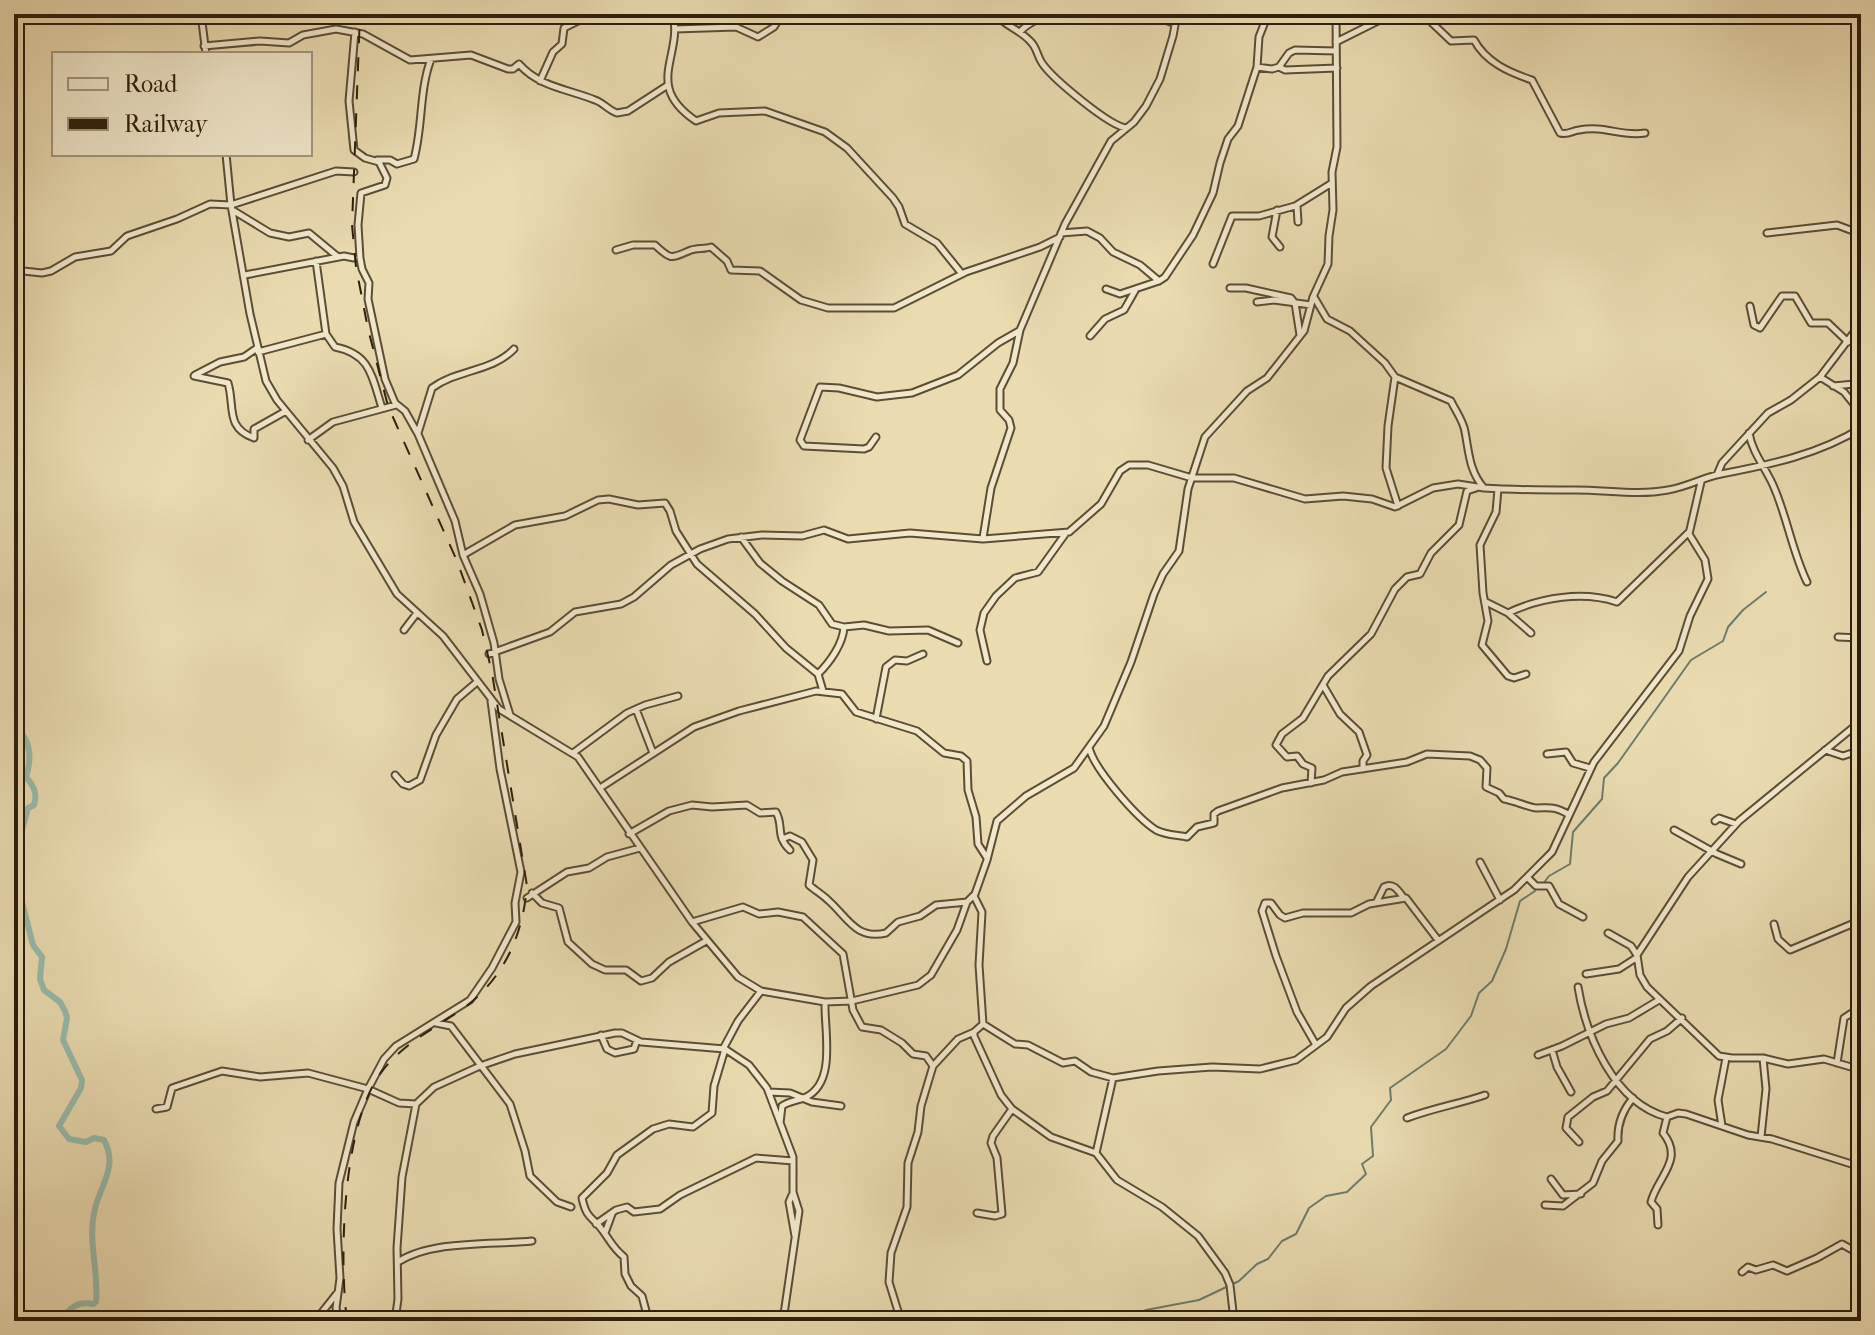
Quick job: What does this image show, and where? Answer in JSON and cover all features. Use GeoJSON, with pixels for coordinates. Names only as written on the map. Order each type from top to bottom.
{"type":"FeatureCollection","features":[{"type":"Feature","properties":{"kind":"street"},"geometry":{"type":"LineString","coordinates":[[201,14],[206,52]]}},
{"type":"Feature","properties":{"kind":"street"},"geometry":{"type":"LineString","coordinates":[[540,81],[551,55],[562,44],[564,28],[584,14]]}},
{"type":"Feature","properties":{"kind":"street"},"geometry":{"type":"LineString","coordinates":[[673,14],[675,29],[668,62],[668,85],[678,107],[696,121],[719,113],[765,111],[839,140],[893,198],[905,224],[937,243],[962,274]]}},
{"type":"Feature","properties":{"kind":"street"},"geometry":{"type":"LineString","coordinates":[[675,29],[730,26],[743,28],[758,37],[774,27],[782,14]]}},
{"type":"Feature","properties":{"kind":"street"},"geometry":{"type":"LineString","coordinates":[[995,14],[1033,43],[1043,65],[1061,80],[1069,92],[1117,126],[1127,128]]}},
{"type":"Feature","properties":{"kind":"street"},"geometry":{"type":"LineString","coordinates":[[1020,32],[1025,25],[1036,22],[1044,14]]}},
{"type":"Feature","properties":{"kind":"street"},"geometry":{"type":"LineString","coordinates":[[1128,14],[1143,14]]}},
{"type":"Feature","properties":{"kind":"street"},"geometry":{"type":"LineString","coordinates":[[1152,14],[1175,24]]}},
{"type":"Feature","properties":{"kind":"street"},"geometry":{"type":"LineString","coordinates":[[983,539],[991,488],[1011,428],[1009,420],[1000,410],[1000,389],[1013,363],[1020,330],[1090,175],[1111,141],[1141,114],[1156,87],[1177,14]]}},
{"type":"Feature","properties":{"kind":"street"},"geometry":{"type":"LineString","coordinates":[[1106,289],[1120,294],[1159,281],[1179,259],[1213,193],[1228,139],[1238,126],[1257,67],[1259,37],[1268,14]]}},
{"type":"Feature","properties":{"kind":"street"},"geometry":{"type":"LineString","coordinates":[[226,156],[232,208],[257,350],[271,390],[333,468],[343,486],[354,522],[394,588],[443,636],[499,709],[573,753],[692,922],[738,977],[761,991],[825,1002],[852,1001],[918,985],[929,978],[957,930],[967,902],[974,896],[1000,817],[1026,796],[1070,771],[1107,721],[1154,594],[1179,551],[1192,478],[1210,429],[1247,391],[1267,378],[1307,325],[1313,297],[1328,264],[1337,143],[1336,14]]}},
{"type":"Feature","properties":{"kind":"street"},"geometry":{"type":"LineString","coordinates":[[1336,42],[1392,14]]}},
{"type":"Feature","properties":{"kind":"street"},"geometry":{"type":"LineString","coordinates":[[1428,14],[1429,20],[1451,41],[1474,40],[1489,60],[1533,81],[1539,98],[1560,133],[1566,135],[1577,130],[1606,128],[1631,135],[1645,133]]}},
{"type":"Feature","properties":{"kind":"street"},"geometry":{"type":"LineString","coordinates":[[204,46],[260,41],[289,43],[303,35],[332,28],[355,32],[410,60],[471,55],[508,69],[519,64],[540,81],[604,103],[611,112],[617,113],[628,111],[668,85]]}},
{"type":"Feature","properties":{"kind":"street"},"geometry":{"type":"LineString","coordinates":[[355,32],[349,101],[351,136],[354,150],[365,158],[390,160],[397,164],[414,159],[420,135],[426,73],[431,59]]}},
{"type":"Feature","properties":{"kind":"street"},"geometry":{"type":"LineString","coordinates":[[1257,67],[1279,67],[1295,50],[1336,51]]}},
{"type":"Feature","properties":{"kind":"street"},"geometry":{"type":"LineString","coordinates":[[1279,67],[1285,70],[1337,68]]}},
{"type":"Feature","properties":{"kind":"street"},"geometry":{"type":"LineString","coordinates":[[376,160],[387,178],[380,189],[361,193],[359,239],[362,269],[369,283],[368,299],[385,379],[396,405],[405,411],[418,434],[455,521],[463,555],[480,594],[492,653],[511,716]]}},
{"type":"Feature","properties":{"kind":"street"},"geometry":{"type":"LineString","coordinates":[[232,208],[336,171],[354,172]]}},
{"type":"Feature","properties":{"kind":"street"},"geometry":{"type":"LineString","coordinates":[[1213,264],[1232,216],[1259,216],[1297,206],[1332,183]]}},
{"type":"Feature","properties":{"kind":"street"},"geometry":{"type":"LineString","coordinates":[[14,270],[46,272],[69,259],[111,251],[127,236],[210,204],[232,208],[270,233],[289,237],[309,233],[338,257]]}},
{"type":"Feature","properties":{"kind":"street"},"geometry":{"type":"LineString","coordinates":[[1297,206],[1298,222]]}},
{"type":"Feature","properties":{"kind":"street"},"geometry":{"type":"LineString","coordinates":[[1277,210],[1272,237],[1280,247]]}},
{"type":"Feature","properties":{"kind":"street"},"geometry":{"type":"LineString","coordinates":[[1767,233],[1837,225],[1861,234]]}},
{"type":"Feature","properties":{"kind":"street"},"geometry":{"type":"LineString","coordinates":[[616,250],[633,245],[655,245],[667,256],[675,258],[692,249],[711,247],[727,261],[731,270],[760,271],[801,300],[833,309],[894,308],[962,274],[1040,247],[1061,235],[1087,231],[1100,238],[1113,252],[1140,265],[1159,281]]}},
{"type":"Feature","properties":{"kind":"street"},"geometry":{"type":"LineString","coordinates":[[244,275],[338,257],[354,258]]}},
{"type":"Feature","properties":{"kind":"street"},"geometry":{"type":"LineString","coordinates":[[316,261],[326,334],[335,347],[350,349],[363,361],[382,408]]}},
{"type":"Feature","properties":{"kind":"street"},"geometry":{"type":"LineString","coordinates":[[1230,288],[1246,288],[1289,297],[1295,304],[1300,336]]}},
{"type":"Feature","properties":{"kind":"street"},"geometry":{"type":"LineString","coordinates":[[1090,336],[1105,319],[1124,310],[1136,289]]}},
{"type":"Feature","properties":{"kind":"street"},"geometry":{"type":"LineString","coordinates":[[1750,306],[1754,325],[1760,328],[1782,296],[1795,296],[1811,323],[1828,323],[1858,348],[1861,374]]}},
{"type":"Feature","properties":{"kind":"street"},"geometry":{"type":"LineString","coordinates":[[1313,297],[1327,319],[1347,328],[1385,363],[1395,377],[1451,401],[1465,431],[1472,470],[1480,488]]}},
{"type":"Feature","properties":{"kind":"street"},"geometry":{"type":"LineString","coordinates":[[1257,302],[1274,300],[1311,305]]}},
{"type":"Feature","properties":{"kind":"street"},"geometry":{"type":"LineString","coordinates":[[1717,475],[1722,463],[1768,413],[1791,400],[1820,377],[1861,323]]}},
{"type":"Feature","properties":{"kind":"street"},"geometry":{"type":"LineString","coordinates":[[876,437],[864,449],[804,446],[800,440],[820,387],[877,397],[912,393],[954,378],[998,343],[1020,330]]}},
{"type":"Feature","properties":{"kind":"street"},"geometry":{"type":"LineString","coordinates":[[286,411],[254,429],[254,438],[243,435],[236,428],[228,383],[194,376],[220,362],[244,357],[257,350],[326,334]]}},
{"type":"Feature","properties":{"kind":"street"},"geometry":{"type":"LineString","coordinates":[[418,434],[432,388],[463,372],[502,361],[514,349]]}},
{"type":"Feature","properties":{"kind":"street"},"geometry":{"type":"LineString","coordinates":[[1395,377],[1386,468],[1398,506]]}},
{"type":"Feature","properties":{"kind":"street"},"geometry":{"type":"LineString","coordinates":[[1820,377],[1846,394],[1861,413]]}},
{"type":"Feature","properties":{"kind":"street"},"geometry":{"type":"LineString","coordinates":[[1832,386],[1855,384]]}},
{"type":"Feature","properties":{"kind":"street"},"geometry":{"type":"LineString","coordinates":[[308,440],[333,422],[396,405]]}},
{"type":"Feature","properties":{"kind":"street"},"geometry":{"type":"LineString","coordinates":[[987,661],[980,630],[984,613],[996,596],[1006,590],[1015,578],[1038,572],[1067,533],[1101,504],[1125,466],[1148,465],[1192,478],[1236,479],[1305,499],[1343,496],[1369,498],[1398,506],[1433,488],[1455,484],[1468,488],[1498,489],[1670,490],[1825,446],[1861,428]]}},
{"type":"Feature","properties":{"kind":"street"},"geometry":{"type":"LineString","coordinates":[[1749,433],[1761,466],[1773,486],[1797,562],[1807,582]]}},
{"type":"Feature","properties":{"kind":"street"},"geometry":{"type":"LineString","coordinates":[[1508,613],[1529,603],[1556,598],[1601,597],[1619,601],[1689,532],[1701,482]]}},
{"type":"Feature","properties":{"kind":"street"},"geometry":{"type":"LineString","coordinates":[[1311,783],[1312,767],[1303,764],[1297,756],[1287,757],[1276,745],[1282,734],[1303,718],[1323,685],[1349,654],[1371,634],[1392,592],[1407,577],[1419,575],[1431,553],[1459,525],[1468,488]]}},
{"type":"Feature","properties":{"kind":"street"},"geometry":{"type":"LineString","coordinates":[[1498,489],[1496,512],[1480,545],[1488,621],[1483,648],[1508,676],[1514,678],[1526,674]]}},
{"type":"Feature","properties":{"kind":"street"},"geometry":{"type":"LineString","coordinates":[[463,555],[515,525],[565,516],[604,499],[631,504],[666,504],[676,531],[704,572],[755,614],[786,648],[818,674],[823,691]]}},
{"type":"Feature","properties":{"kind":"street"},"geometry":{"type":"LineString","coordinates":[[492,653],[550,632],[575,612],[587,608],[614,607],[628,601],[671,565],[718,541],[740,537],[802,536],[824,530],[848,539],[910,533],[983,539],[1067,533]]}},
{"type":"Feature","properties":{"kind":"street"},"geometry":{"type":"LineString","coordinates":[[983,1024],[1015,1044],[1026,1044],[1061,1063],[1075,1061],[1091,1072],[1113,1078],[1164,1070],[1268,1068],[1296,1060],[1327,1037],[1357,997],[1500,900],[1552,852],[1590,768],[1626,718],[1676,658],[1690,616],[1707,584],[1705,560],[1689,532]]}},
{"type":"Feature","properties":{"kind":"street"},"geometry":{"type":"LineString","coordinates":[[740,537],[760,563],[819,605],[832,624],[844,627],[864,625],[889,631],[928,630],[958,643]]}},
{"type":"Feature","properties":{"kind":"street"},"geometry":{"type":"LineString","coordinates":[[1485,601],[1508,613],[1531,633]]}},
{"type":"Feature","properties":{"kind":"street"},"geometry":{"type":"LineString","coordinates":[[404,630],[417,613]]}},
{"type":"Feature","properties":{"kind":"street"},"geometry":{"type":"LineString","coordinates":[[818,674],[827,665],[844,627]]}},
{"type":"Feature","properties":{"kind":"street"},"geometry":{"type":"LineString","coordinates":[[1838,637],[1861,638]]}},
{"type":"Feature","properties":{"kind":"street"},"geometry":{"type":"LineString","coordinates":[[876,719],[886,667],[895,660],[907,661],[923,654]]}},
{"type":"Feature","properties":{"kind":"street"},"geometry":{"type":"LineString","coordinates":[[395,775],[409,786],[420,780],[434,740],[453,706],[477,682]]}},
{"type":"Feature","properties":{"kind":"street"},"geometry":{"type":"LineString","coordinates":[[1323,685],[1340,714],[1361,736],[1367,755],[1363,769]]}},
{"type":"Feature","properties":{"kind":"street"},"geometry":{"type":"LineString","coordinates":[[600,788],[684,731],[702,724],[786,698],[823,691],[842,694],[856,712],[917,731],[944,753],[961,756],[967,761],[968,790],[976,817],[978,844],[987,860]]}},
{"type":"Feature","properties":{"kind":"street"},"geometry":{"type":"LineString","coordinates":[[573,753],[636,709],[678,696]]}},
{"type":"Feature","properties":{"kind":"street"},"geometry":{"type":"LineString","coordinates":[[339,1321],[336,1308],[339,1291],[339,1183],[354,1122],[368,1089],[384,1059],[396,1046],[470,1000],[492,968],[516,922],[515,903],[521,872],[500,769],[491,700]]}},
{"type":"Feature","properties":{"kind":"street"},"geometry":{"type":"LineString","coordinates":[[636,709],[653,753]]}},
{"type":"Feature","properties":{"kind":"street"},"geometry":{"type":"LineString","coordinates":[[1586,974],[1620,969],[1637,956],[1685,881],[1736,824],[1861,721]]}},
{"type":"Feature","properties":{"kind":"street"},"geometry":{"type":"LineString","coordinates":[[1089,747],[1092,758],[1109,784],[1141,819],[1163,833],[1187,837],[1197,827],[1214,823],[1214,814],[1218,811],[1282,788],[1402,763],[1427,754],[1470,756],[1480,760],[1487,768],[1487,789],[1499,793],[1505,800],[1534,808],[1552,806],[1568,814]]}},
{"type":"Feature","properties":{"kind":"street"},"geometry":{"type":"LineString","coordinates":[[1825,750],[1843,756],[1861,750]]}},
{"type":"Feature","properties":{"kind":"street"},"geometry":{"type":"LineString","coordinates":[[1547,754],[1566,752],[1573,763],[1590,768]]}},
{"type":"Feature","properties":{"kind":"street"},"geometry":{"type":"LineString","coordinates":[[629,834],[669,811],[685,806],[742,805],[760,813],[776,812],[782,839],[790,850]]}},
{"type":"Feature","properties":{"kind":"street"},"geometry":{"type":"LineString","coordinates":[[1715,821],[1719,818],[1736,824]]}},
{"type":"Feature","properties":{"kind":"street"},"geometry":{"type":"LineString","coordinates":[[1674,830],[1712,852],[1741,864]]}},
{"type":"Feature","properties":{"kind":"street"},"geometry":{"type":"LineString","coordinates":[[782,839],[790,836],[802,842],[813,860],[808,884],[817,894],[829,900],[853,928],[865,933],[886,933],[898,922],[920,916],[936,905],[967,902]]}},
{"type":"Feature","properties":{"kind":"street"},"geometry":{"type":"LineString","coordinates":[[640,848],[607,857],[589,868],[569,872],[530,896],[559,908],[568,942],[592,964],[605,970],[626,970],[641,981],[652,978],[669,962],[706,941]]}},
{"type":"Feature","properties":{"kind":"street"},"geometry":{"type":"LineString","coordinates":[[1480,862],[1500,900]]}},
{"type":"Feature","properties":{"kind":"street"},"geometry":{"type":"LineString","coordinates":[[1527,877],[1536,886],[1549,886],[1559,904],[1583,917]]}},
{"type":"Feature","properties":{"kind":"street"},"geometry":{"type":"LineString","coordinates":[[1376,902],[1385,885],[1396,887],[1403,897],[1410,900],[1438,940]]}},
{"type":"Feature","properties":{"kind":"street"},"geometry":{"type":"LineString","coordinates":[[974,896],[982,912],[979,965],[983,1024]]}},
{"type":"Feature","properties":{"kind":"street"},"geometry":{"type":"LineString","coordinates":[[1316,1045],[1297,1012],[1276,956],[1262,911],[1263,905],[1271,903],[1285,918],[1303,913],[1351,913],[1376,902],[1403,897]]}},
{"type":"Feature","properties":{"kind":"street"},"geometry":{"type":"LineString","coordinates":[[692,922],[743,907],[759,914],[778,912],[801,916],[843,954],[853,1012],[863,1028],[881,1030],[913,1054],[926,1056],[933,1066]]}},
{"type":"Feature","properties":{"kind":"street"},"geometry":{"type":"LineString","coordinates":[[1774,924],[1778,939],[1790,950],[1852,924],[1861,924]]}},
{"type":"Feature","properties":{"kind":"street"},"geometry":{"type":"LineString","coordinates":[[1608,933],[1631,946],[1637,956],[1642,980],[1716,1054],[1726,1058],[1763,1058],[1788,1064],[1820,1059],[1861,1070]]}},
{"type":"Feature","properties":{"kind":"street"},"geometry":{"type":"LineString","coordinates":[[1578,987],[1589,1031],[1617,1081],[1647,1108],[1667,1117],[1679,1112],[1861,1167]]}},
{"type":"Feature","properties":{"kind":"street"},"geometry":{"type":"LineString","coordinates":[[652,1321],[642,1296],[631,1286],[625,1274],[624,1257],[612,1248],[605,1233],[588,1218],[582,1198],[607,1173],[617,1155],[659,1126],[693,1127],[712,1113],[714,1086],[724,1049],[738,1021],[761,991]]}},
{"type":"Feature","properties":{"kind":"street"},"geometry":{"type":"LineString","coordinates":[[1538,1055],[1589,1031],[1629,1018],[1659,1000]]}},
{"type":"Feature","properties":{"kind":"street"},"geometry":{"type":"LineString","coordinates":[[780,1123],[782,1106],[805,1097],[823,1078],[828,1048],[825,1002]]}},
{"type":"Feature","properties":{"kind":"street"},"geometry":{"type":"LineString","coordinates":[[1837,1063],[1844,1018],[1861,1007]]}},
{"type":"Feature","properties":{"kind":"street"},"geometry":{"type":"LineString","coordinates":[[1579,1142],[1565,1124],[1578,1104],[1604,1093],[1650,1039],[1667,1031],[1682,1018]]}},
{"type":"Feature","properties":{"kind":"street"},"geometry":{"type":"LineString","coordinates":[[436,1023],[450,1026],[510,1104],[525,1151],[528,1173],[533,1181],[557,1202],[571,1207]]}},
{"type":"Feature","properties":{"kind":"street"},"geometry":{"type":"LineString","coordinates":[[901,1321],[889,1282],[891,1253],[905,1214],[908,1163],[918,1132],[924,1091],[933,1066],[958,1039],[983,1024]]}},
{"type":"Feature","properties":{"kind":"street"},"geometry":{"type":"LineString","coordinates":[[974,1032],[1001,1095],[1012,1109],[1051,1137],[1096,1153],[1117,1180],[1162,1207],[1198,1236],[1228,1280],[1234,1321]]}},
{"type":"Feature","properties":{"kind":"street"},"geometry":{"type":"LineString","coordinates":[[395,1321],[402,1177],[416,1104],[434,1087],[480,1066],[515,1054],[622,1033],[641,1042],[724,1049],[749,1065],[769,1092],[793,1161],[793,1192],[799,1211],[783,1321]]}},
{"type":"Feature","properties":{"kind":"street"},"geometry":{"type":"LineString","coordinates":[[601,1035],[607,1049],[615,1053],[634,1050],[637,1040]]}},
{"type":"Feature","properties":{"kind":"street"},"geometry":{"type":"LineString","coordinates":[[1552,1050],[1557,1067],[1571,1092]]}},
{"type":"Feature","properties":{"kind":"street"},"geometry":{"type":"LineString","coordinates":[[1723,1127],[1718,1100],[1726,1058]]}},
{"type":"Feature","properties":{"kind":"street"},"geometry":{"type":"LineString","coordinates":[[1761,1137],[1766,1089],[1763,1058]]}},
{"type":"Feature","properties":{"kind":"street"},"geometry":{"type":"LineString","coordinates":[[156,1109],[167,1107],[174,1087],[200,1081],[222,1071],[260,1077],[308,1073],[368,1089],[399,1103],[416,1104]]}},
{"type":"Feature","properties":{"kind":"street"},"geometry":{"type":"LineString","coordinates":[[1096,1153],[1113,1078]]}},
{"type":"Feature","properties":{"kind":"street"},"geometry":{"type":"LineString","coordinates":[[769,1092],[790,1093],[812,1102],[841,1106]]}},
{"type":"Feature","properties":{"kind":"street"},"geometry":{"type":"LineString","coordinates":[[1407,1118],[1438,1106],[1464,1103],[1485,1095]]}},
{"type":"Feature","properties":{"kind":"street"},"geometry":{"type":"LineString","coordinates":[[1545,1205],[1561,1207],[1593,1183],[1602,1161],[1616,1144],[1621,1114],[1633,1098]]}},
{"type":"Feature","properties":{"kind":"street"},"geometry":{"type":"LineString","coordinates":[[977,1213],[1002,1214],[997,1158],[991,1143],[1012,1109]]}},
{"type":"Feature","properties":{"kind":"street"},"geometry":{"type":"LineString","coordinates":[[1658,1225],[1657,1209],[1651,1202],[1664,1180],[1672,1156],[1669,1141],[1663,1133],[1667,1117]]}},
{"type":"Feature","properties":{"kind":"street"},"geometry":{"type":"LineString","coordinates":[[596,1224],[624,1207],[634,1212],[660,1209],[680,1195],[759,1157],[793,1161]]}},
{"type":"Feature","properties":{"kind":"street"},"geometry":{"type":"LineString","coordinates":[[1551,1179],[1563,1195],[1582,1194]]}},
{"type":"Feature","properties":{"kind":"street"},"geometry":{"type":"LineString","coordinates":[[605,1233],[613,1213]]}},
{"type":"Feature","properties":{"kind":"street"},"geometry":{"type":"LineString","coordinates":[[398,1262],[436,1246],[464,1247],[532,1241]]}},
{"type":"Feature","properties":{"kind":"street"},"geometry":{"type":"LineString","coordinates":[[1742,1272],[1748,1267],[1756,1270],[1772,1265],[1787,1271],[1842,1244],[1861,1255]]}},
{"type":"Feature","properties":{"kind":"street"},"geometry":{"type":"LineString","coordinates":[[315,1321],[339,1291]]}},
{"type":"Feature","properties":{"kind":"waterway"},"geometry":{"type":"LineString","coordinates":[[1543,884],[1549,876],[1570,864],[1573,832],[1602,799],[1604,778],[1691,660],[1723,641],[1728,627],[1766,592]]}},
{"type":"Feature","properties":{"kind":"waterway"},"geometry":{"type":"LineString","coordinates":[[14,726],[27,743],[29,763],[26,777],[35,793],[34,805],[28,808],[21,834],[22,902],[33,945],[42,957],[40,979],[44,990],[60,1002],[65,1011],[67,1018],[63,1040],[82,1080],[81,1088],[59,1126],[69,1139],[86,1142],[94,1138],[104,1140],[109,1159],[92,1224],[96,1302],[74,1306],[62,1321]]}},
{"type":"Feature","properties":{"kind":"waterway"},"geometry":{"type":"LineString","coordinates":[[1125,1321],[1146,1310],[1199,1300],[1239,1281],[1257,1264],[1268,1259],[1282,1241],[1296,1234],[1309,1208],[1326,1196],[1347,1192],[1366,1174],[1362,1164],[1373,1156],[1371,1127],[1391,1100],[1390,1088],[1446,1049],[1471,1016],[1479,993],[1492,981],[1506,949],[1520,901],[1535,891]]}},
{"type":"Feature","properties":{"kind":"railway"},"geometry":{"type":"LineString","coordinates":[[347,1321],[343,1262],[347,1191],[351,1155],[369,1093],[383,1070],[401,1051],[465,1007],[491,982],[510,953],[521,921],[527,886],[492,673],[482,630],[457,561],[388,406],[356,267],[352,225],[360,14]]}}]}
